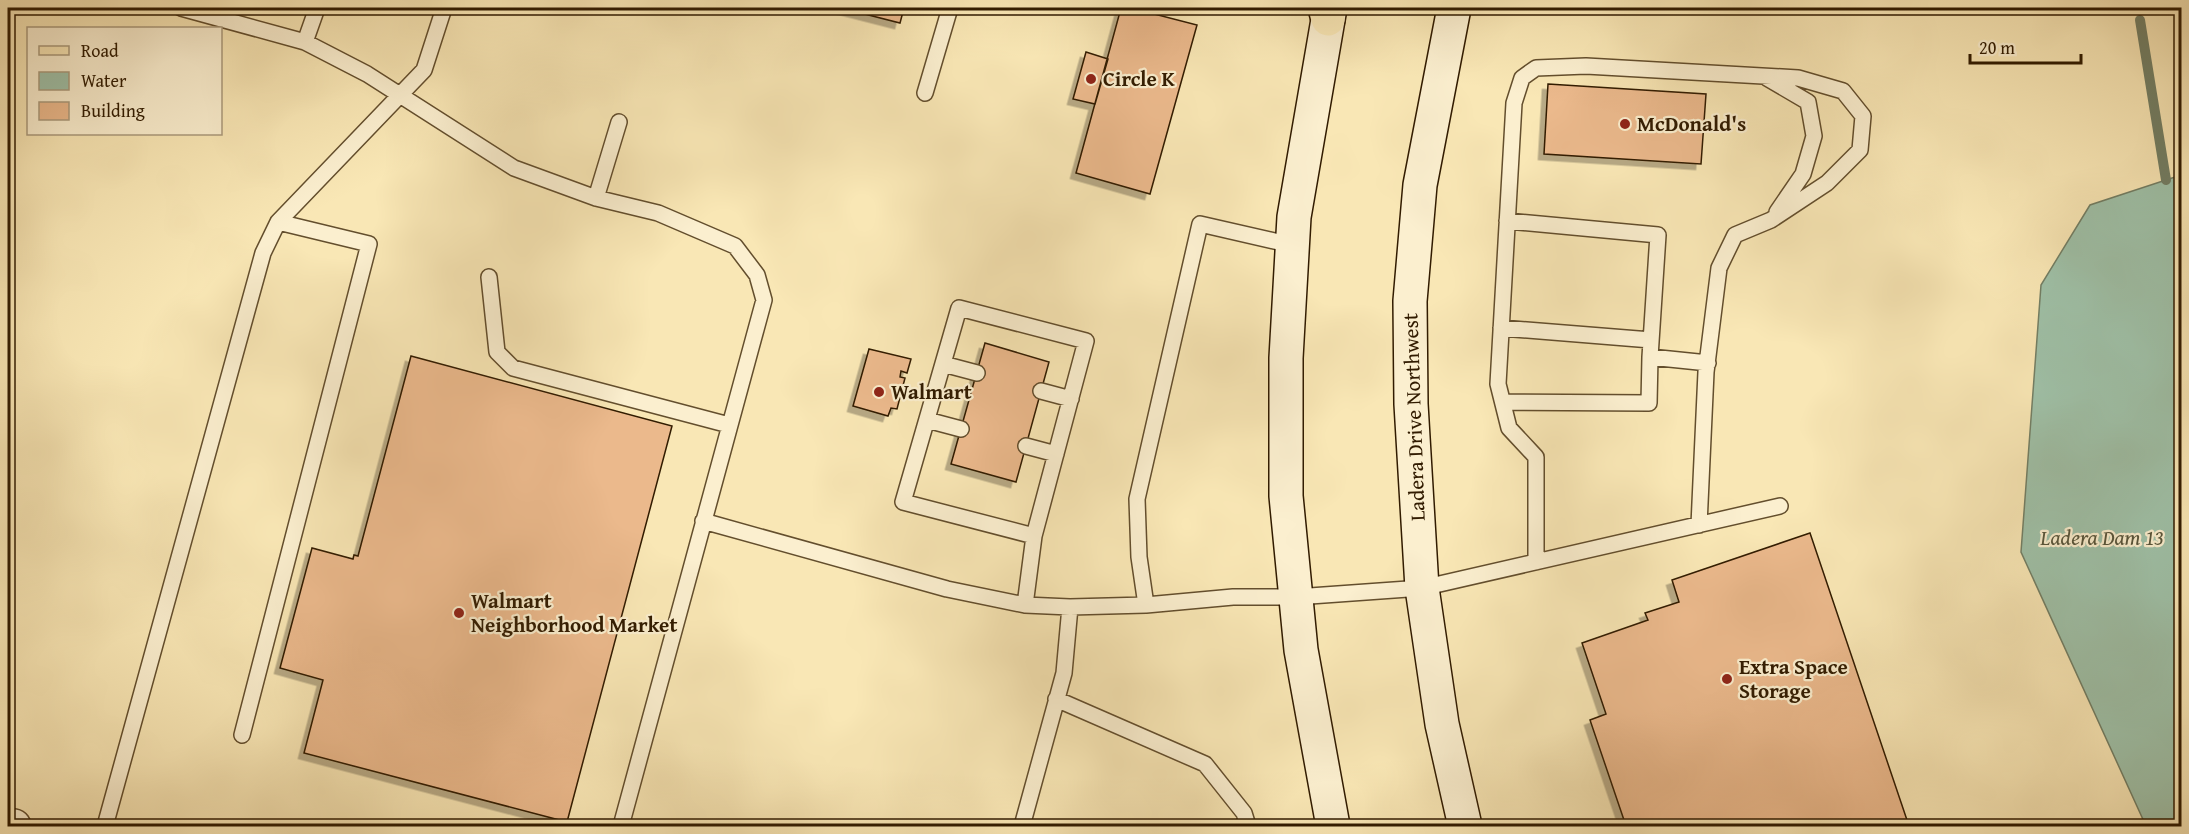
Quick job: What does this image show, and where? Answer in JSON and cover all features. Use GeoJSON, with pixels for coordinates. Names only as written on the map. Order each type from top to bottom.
{"type":"FeatureCollection","features":[{"type":"Feature","properties":{"kind":"main road","name":"Ladera Drive Northwest"},"geometry":{"type":"LineString","coordinates":[[1454,8],[1420,185],[1410,301],[1411,404],[1422,588],[1442,724],[1465,826]]}},
{"type":"Feature","properties":{"kind":"main road"},"geometry":{"type":"LineString","coordinates":[[1327,11],[1294,217],[1286,358],[1286,496],[1300,650],[1333,826]]}},
{"type":"Feature","properties":{"kind":"main road"},"geometry":{"type":"LineString","coordinates":[[8,825],[14,826]]}},
{"type":"Feature","properties":{"kind":"lane"},"geometry":{"type":"LineString","coordinates":[[181,8],[305,42],[367,74],[514,168],[596,198],[658,213],[735,246],[758,276],[764,300],[621,826]]}},
{"type":"Feature","properties":{"kind":"lane"},"geometry":{"type":"LineString","coordinates":[[305,42],[317,8]]}},
{"type":"Feature","properties":{"kind":"lane"},"geometry":{"type":"LineString","coordinates":[[105,826],[264,252],[278,222],[424,70],[444,8]]}},
{"type":"Feature","properties":{"kind":"lane"},"geometry":{"type":"LineString","coordinates":[[925,93],[950,8]]}},
{"type":"Feature","properties":{"kind":"lane"},"geometry":{"type":"LineString","coordinates":[[1536,562],[1536,456],[1509,428],[1498,384],[1514,103],[1522,78],[1536,68],[1586,66],[1798,78],[1843,91],[1863,116],[1860,150],[1827,183],[1771,219],[1735,235],[1719,268],[1708,363],[1699,525]]}},
{"type":"Feature","properties":{"kind":"lane"},"geometry":{"type":"LineString","coordinates":[[1763,76],[1808,102],[1814,136],[1803,174],[1771,219]]}},
{"type":"Feature","properties":{"kind":"lane"},"geometry":{"type":"LineString","coordinates":[[596,198],[618,122]]}},
{"type":"Feature","properties":{"kind":"lane"},"geometry":{"type":"LineString","coordinates":[[1503,402],[1649,403],[1658,235],[1507,221]]}},
{"type":"Feature","properties":{"kind":"lane"},"geometry":{"type":"LineString","coordinates":[[242,735],[369,244],[278,222]]}},
{"type":"Feature","properties":{"kind":"lane"},"geometry":{"type":"LineString","coordinates":[[1146,605],[1139,557],[1137,499],[1200,224],[1292,245]]}},
{"type":"Feature","properties":{"kind":"lane"},"geometry":{"type":"LineString","coordinates":[[489,278],[497,352],[513,368],[729,425]]}},
{"type":"Feature","properties":{"kind":"lane"},"geometry":{"type":"LineString","coordinates":[[1025,605],[1034,536],[1086,341],[959,308],[903,502],[1034,536]]}},
{"type":"Feature","properties":{"kind":"lane"},"geometry":{"type":"LineString","coordinates":[[1502,328],[1651,340]]}},
{"type":"Feature","properties":{"kind":"lane"},"geometry":{"type":"LineString","coordinates":[[1650,357],[1708,363]]}},
{"type":"Feature","properties":{"kind":"lane"},"geometry":{"type":"LineString","coordinates":[[943,364],[976,373]]}},
{"type":"Feature","properties":{"kind":"lane"},"geometry":{"type":"LineString","coordinates":[[1041,391],[1071,399]]}},
{"type":"Feature","properties":{"kind":"lane"},"geometry":{"type":"LineString","coordinates":[[927,420],[961,429]]}},
{"type":"Feature","properties":{"kind":"lane"},"geometry":{"type":"LineString","coordinates":[[1026,446],[1056,454]]}},
{"type":"Feature","properties":{"kind":"lane"},"geometry":{"type":"LineString","coordinates":[[703,521],[946,589],[1025,605],[1070,607],[1146,605],[1233,597],[1296,597],[1422,588],[1780,506]]}},
{"type":"Feature","properties":{"kind":"lane"},"geometry":{"type":"LineString","coordinates":[[1022,826],[1064,673],[1070,607]]}},
{"type":"Feature","properties":{"kind":"lane"},"geometry":{"type":"LineString","coordinates":[[1056,699],[1205,764],[1244,813],[1248,826]]}},
{"type":"Feature","properties":{"kind":"water","name":"Ladera Dam 13"},"geometry":{"type":"Polygon","coordinates":[[[2181,175],[2181,826],[2146,826],[2021,552],[2041,285],[2090,205],[2181,175]]]}},
{"type":"Feature","properties":{"kind":"building"},"geometry":{"type":"Polygon","coordinates":[[[841,8],[904,8],[900,23],[841,8]]]}},
{"type":"Feature","properties":{"kind":"building","name":"Circle K"},"geometry":{"type":"Polygon","coordinates":[[[1121,8],[1131,8],[1197,25],[1150,194],[1076,173],[1121,8]]]}},
{"type":"Feature","properties":{"kind":"building","name":"Circle K"},"geometry":{"type":"Polygon","coordinates":[[[1086,52],[1108,59],[1095,104],[1073,99],[1086,52]]]}},
{"type":"Feature","properties":{"kind":"building","name":"McDonald's"},"geometry":{"type":"Polygon","coordinates":[[[1548,84],[1706,94],[1701,164],[1544,154],[1548,84]]]}},
{"type":"Feature","properties":{"kind":"building","name":"Walmart"},"geometry":{"type":"Polygon","coordinates":[[[985,343],[1049,362],[1016,482],[951,464],[985,343]]]}},
{"type":"Feature","properties":{"kind":"building","name":"Walmart"},"geometry":{"type":"Polygon","coordinates":[[[869,349],[911,359],[907,373],[901,371],[900,377],[905,378],[897,409],[891,408],[888,416],[853,406],[869,349]]]}},
{"type":"Feature","properties":{"kind":"building","name":"Walmart Neighborhood Market"},"geometry":{"type":"Polygon","coordinates":[[[411,356],[672,426],[567,822],[304,753],[323,680],[280,668],[312,548],[353,559],[354,555],[358,556],[411,356]]]}},
{"type":"Feature","properties":{"kind":"building","name":"Extra Space Storage"},"geometry":{"type":"Polygon","coordinates":[[[1810,533],[1909,826],[1626,826],[1590,720],[1606,714],[1582,643],[1648,620],[1645,613],[1679,602],[1672,580],[1810,533]]]}},
{"type":"Feature","properties":{"kind":"waterway"},"geometry":{"type":"LineString","coordinates":[[2140,20],[2166,180]]}},
{"type":"Feature","properties":{"kind":"place","name":"Circle K"},"geometry":{"type":"Point","coordinates":[1091,79]}},
{"type":"Feature","properties":{"kind":"place","name":"McDonald's"},"geometry":{"type":"Point","coordinates":[1625,124]}},
{"type":"Feature","properties":{"kind":"place","name":"Walmart"},"geometry":{"type":"Point","coordinates":[879,392]}},
{"type":"Feature","properties":{"kind":"place","name":"Walmart Neighborhood Market"},"geometry":{"type":"Point","coordinates":[459,613]}},
{"type":"Feature","properties":{"kind":"place","name":"Extra Space Storage"},"geometry":{"type":"Point","coordinates":[1727,679]}}]}
